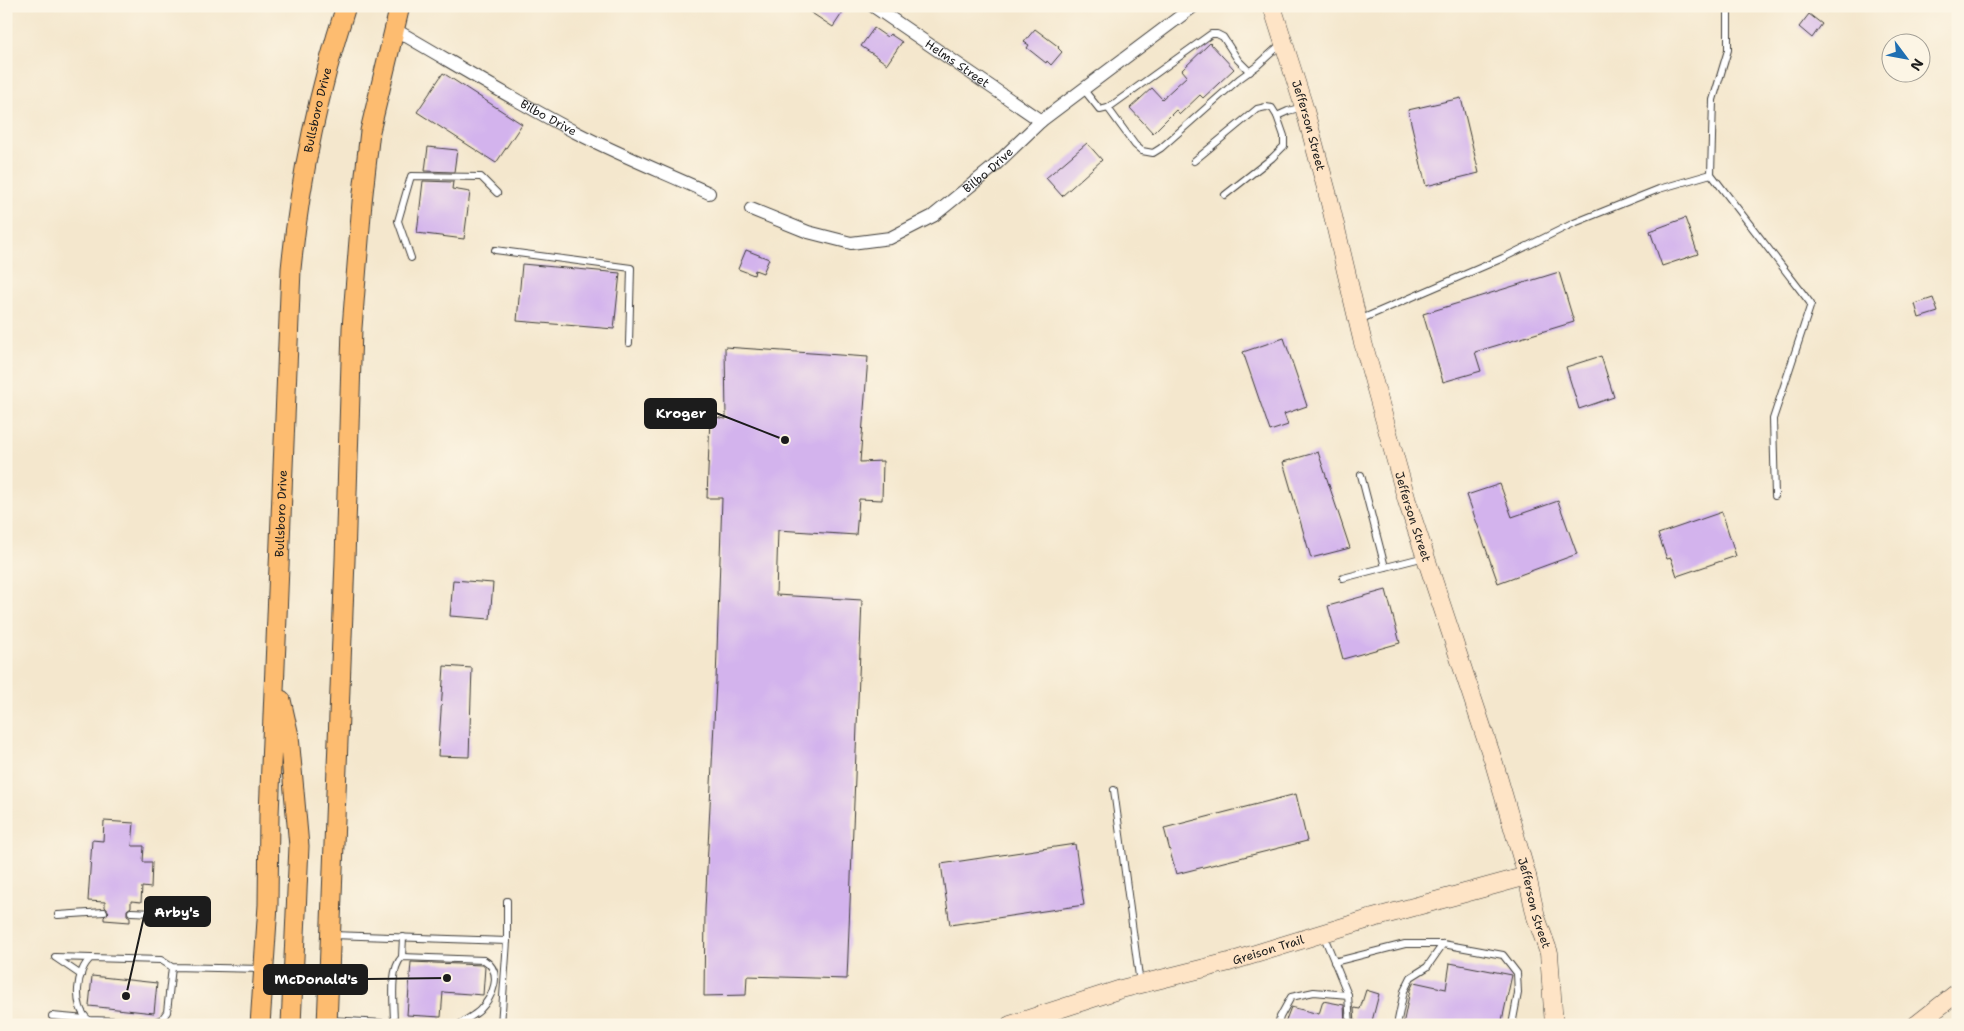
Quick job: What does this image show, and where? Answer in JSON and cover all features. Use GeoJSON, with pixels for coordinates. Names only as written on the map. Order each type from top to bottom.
{"type":"FeatureCollection","features":[{"type":"Feature","properties":{"kind":"main road","name":"Bullsboro Drive"},"geometry":{"type":"LineString","coordinates":[[260,1025],[268,905],[269,815],[290,279],[295,226],[311,133],[323,83],[346,6]]}},
{"type":"Feature","properties":{"kind":"main road"},"geometry":{"type":"LineString","coordinates":[[327,1022],[346,560],[352,328],[362,202],[370,131],[400,6]]}},
{"type":"Feature","properties":{"kind":"main road"},"geometry":{"type":"LineString","coordinates":[[275,677],[289,736],[298,846],[291,1025]]}},
{"type":"Feature","properties":{"kind":"street","name":"Helms Street"},"geometry":{"type":"LineString","coordinates":[[874,6],[1041,121]]}},
{"type":"Feature","properties":{"kind":"street","name":"Bilbo Drive"},"geometry":{"type":"LineString","coordinates":[[752,209],[808,232],[851,243],[890,238],[933,216],[991,169],[1041,121],[1194,6]]}},
{"type":"Feature","properties":{"kind":"street","name":"Jefferson Street"},"geometry":{"type":"LineString","coordinates":[[1272,6],[1304,107],[1330,199],[1357,320],[1407,501],[1494,763],[1527,876],[1536,917],[1549,954],[1554,1025]]}},
{"type":"Feature","properties":{"kind":"street","name":"Bilbo Drive"},"geometry":{"type":"LineString","coordinates":[[394,29],[502,93],[579,134],[709,193]]}},
{"type":"Feature","properties":{"kind":"street","name":"Greison Trail"},"geometry":{"type":"LineString","coordinates":[[1010,1025],[1140,984],[1229,962],[1323,933],[1527,876]]}},
{"type":"Feature","properties":{"kind":"street"},"geometry":{"type":"LineString","coordinates":[[1916,1025],[1958,992]]}},
{"type":"Feature","properties":{"kind":"lane"},"geometry":{"type":"LineString","coordinates":[[1728,6],[1728,50],[1713,100],[1711,174],[1811,304],[1773,420],[1775,496]]}},
{"type":"Feature","properties":{"kind":"lane"},"geometry":{"type":"LineString","coordinates":[[1084,90],[1100,110],[1108,108],[1210,34],[1217,34],[1222,37],[1238,60],[1250,72]]}},
{"type":"Feature","properties":{"kind":"lane"},"geometry":{"type":"LineString","coordinates":[[1108,108],[1135,145],[1142,151],[1153,153],[1283,42]]}},
{"type":"Feature","properties":{"kind":"lane"},"geometry":{"type":"LineString","coordinates":[[1277,116],[1304,107]]}},
{"type":"Feature","properties":{"kind":"lane"},"geometry":{"type":"LineString","coordinates":[[1194,161],[1257,109],[1272,108],[1284,136],[1284,146],[1272,158],[1225,195]]}},
{"type":"Feature","properties":{"kind":"lane"},"geometry":{"type":"LineString","coordinates":[[1357,320],[1503,258],[1574,223],[1659,189],[1711,174]]}},
{"type":"Feature","properties":{"kind":"lane"},"geometry":{"type":"LineString","coordinates":[[411,258],[398,221],[411,176],[481,177],[497,193]]}},
{"type":"Feature","properties":{"kind":"lane"},"geometry":{"type":"LineString","coordinates":[[495,250],[631,268],[629,342]]}},
{"type":"Feature","properties":{"kind":"lane"},"geometry":{"type":"LineString","coordinates":[[1360,475],[1385,567]]}},
{"type":"Feature","properties":{"kind":"lane"},"geometry":{"type":"LineString","coordinates":[[1343,578],[1426,557]]}},
{"type":"Feature","properties":{"kind":"lane"},"geometry":{"type":"LineString","coordinates":[[1114,790],[1140,984]]}},
{"type":"Feature","properties":{"kind":"lane"},"geometry":{"type":"LineString","coordinates":[[501,1025],[507,941],[507,901]]}},
{"type":"Feature","properties":{"kind":"lane"},"geometry":{"type":"LineString","coordinates":[[58,915],[104,912]]}},
{"type":"Feature","properties":{"kind":"lane"},"geometry":{"type":"LineString","coordinates":[[131,912],[178,914]]}},
{"type":"Feature","properties":{"kind":"lane"},"geometry":{"type":"LineString","coordinates":[[1323,933],[1348,995],[1350,1025]]}},
{"type":"Feature","properties":{"kind":"lane"},"geometry":{"type":"LineString","coordinates":[[330,935],[507,941]]}},
{"type":"Feature","properties":{"kind":"lane"},"geometry":{"type":"LineString","coordinates":[[402,957],[403,938]]}},
{"type":"Feature","properties":{"kind":"lane"},"geometry":{"type":"LineString","coordinates":[[1334,962],[1405,944],[1443,944],[1503,955],[1517,973],[1518,993],[1512,1025]]}},
{"type":"Feature","properties":{"kind":"lane"},"geometry":{"type":"LineString","coordinates":[[1397,1025],[1404,991],[1411,977],[1427,967],[1443,944]]}},
{"type":"Feature","properties":{"kind":"lane"},"geometry":{"type":"LineString","coordinates":[[80,975],[55,957],[161,960],[172,967],[264,969]]}},
{"type":"Feature","properties":{"kind":"lane"},"geometry":{"type":"LineString","coordinates":[[394,1024],[394,976],[396,962],[402,957],[484,960],[490,964],[496,978],[494,987],[479,1012],[459,1025]]}},
{"type":"Feature","properties":{"kind":"lane"},"geometry":{"type":"LineString","coordinates":[[86,1019],[79,1006],[78,987],[85,963],[91,958]]}},
{"type":"Feature","properties":{"kind":"lane"},"geometry":{"type":"LineString","coordinates":[[52,1016],[89,1020],[156,1022],[162,1019],[167,1012],[172,967]]}},
{"type":"Feature","properties":{"kind":"lane"},"geometry":{"type":"LineString","coordinates":[[1278,1025],[1280,1017],[1291,997],[1314,992],[1348,995]]}},
{"type":"Feature","properties":{"kind":"lane"},"geometry":{"type":"LineString","coordinates":[[327,1022],[420,1025]]}},
{"type":"Feature","properties":{"kind":"building"},"geometry":{"type":"Polygon","coordinates":[[[801,6],[847,6],[833,27],[801,6]]]}},
{"type":"Feature","properties":{"kind":"building"},"geometry":{"type":"Polygon","coordinates":[[[1809,14],[1822,24],[1812,38],[1799,27],[1809,14]]]}},
{"type":"Feature","properties":{"kind":"building"},"geometry":{"type":"Polygon","coordinates":[[[874,28],[887,37],[890,34],[902,42],[887,64],[861,46],[874,28]]]}},
{"type":"Feature","properties":{"kind":"building"},"geometry":{"type":"Polygon","coordinates":[[[1035,29],[1059,47],[1062,52],[1051,65],[1027,48],[1029,45],[1024,42],[1035,29]]]}},
{"type":"Feature","properties":{"kind":"building"},"geometry":{"type":"Polygon","coordinates":[[[1210,43],[1234,69],[1203,98],[1200,95],[1180,114],[1176,110],[1153,133],[1130,108],[1152,88],[1162,99],[1187,76],[1182,70],[1210,43]]]}},
{"type":"Feature","properties":{"kind":"building"},"geometry":{"type":"Polygon","coordinates":[[[443,73],[522,124],[496,163],[417,112],[443,73]]]}},
{"type":"Feature","properties":{"kind":"building"},"geometry":{"type":"Polygon","coordinates":[[[1461,98],[1479,173],[1426,186],[1408,110],[1461,98]]]}},
{"type":"Feature","properties":{"kind":"building"},"geometry":{"type":"Polygon","coordinates":[[[1087,143],[1102,160],[1062,196],[1046,178],[1087,143]]]}},
{"type":"Feature","properties":{"kind":"building"},"geometry":{"type":"Polygon","coordinates":[[[428,147],[457,150],[454,172],[425,171],[428,147]]]}},
{"type":"Feature","properties":{"kind":"building"},"geometry":{"type":"Polygon","coordinates":[[[423,181],[453,182],[452,189],[470,192],[464,239],[417,233],[423,181]]]}},
{"type":"Feature","properties":{"kind":"building"},"geometry":{"type":"Polygon","coordinates":[[[1685,218],[1698,254],[1662,266],[1650,231],[1685,218]]]}},
{"type":"Feature","properties":{"kind":"building"},"geometry":{"type":"Polygon","coordinates":[[[746,250],[769,259],[763,273],[755,270],[754,275],[738,269],[746,250]]]}},
{"type":"Feature","properties":{"kind":"building"},"geometry":{"type":"Polygon","coordinates":[[[522,264],[620,273],[614,329],[517,321],[522,264]]]}},
{"type":"Feature","properties":{"kind":"building"},"geometry":{"type":"Polygon","coordinates":[[[1559,272],[1574,322],[1475,352],[1481,371],[1443,382],[1423,314],[1559,272]]]}},
{"type":"Feature","properties":{"kind":"building"},"geometry":{"type":"Polygon","coordinates":[[[1933,298],[1938,312],[1919,318],[1915,304],[1933,298]]]}},
{"type":"Feature","properties":{"kind":"building"},"geometry":{"type":"Polygon","coordinates":[[[1284,338],[1307,406],[1284,414],[1288,425],[1270,431],[1243,352],[1284,338]]]}},
{"type":"Feature","properties":{"kind":"building"},"geometry":{"type":"Polygon","coordinates":[[[725,347],[868,357],[860,462],[883,461],[882,500],[859,499],[856,535],[778,530],[776,595],[862,600],[847,979],[747,976],[746,995],[704,996],[705,910],[716,681],[722,498],[707,498],[710,416],[726,419],[725,347]]]}},
{"type":"Feature","properties":{"kind":"building"},"geometry":{"type":"Polygon","coordinates":[[[1601,356],[1614,397],[1579,409],[1566,367],[1601,356]]]}},
{"type":"Feature","properties":{"kind":"building"},"geometry":{"type":"Polygon","coordinates":[[[1318,452],[1350,548],[1311,558],[1283,462],[1318,452]]]}},
{"type":"Feature","properties":{"kind":"building"},"geometry":{"type":"Polygon","coordinates":[[[1500,484],[1512,517],[1558,501],[1577,554],[1498,583],[1467,495],[1500,484]]]}},
{"type":"Feature","properties":{"kind":"building"},"geometry":{"type":"Polygon","coordinates":[[[1722,512],[1736,556],[1677,576],[1671,558],[1667,559],[1658,534],[1722,512]]]}},
{"type":"Feature","properties":{"kind":"building"},"geometry":{"type":"Polygon","coordinates":[[[453,580],[493,583],[490,619],[450,616],[453,580]]]}},
{"type":"Feature","properties":{"kind":"building"},"geometry":{"type":"Polygon","coordinates":[[[1386,590],[1400,643],[1343,659],[1328,606],[1386,590]]]}},
{"type":"Feature","properties":{"kind":"building"},"geometry":{"type":"Polygon","coordinates":[[[444,666],[472,668],[469,757],[438,756],[444,666]]]}},
{"type":"Feature","properties":{"kind":"building"},"geometry":{"type":"Polygon","coordinates":[[[1296,794],[1307,841],[1176,874],[1164,828],[1296,794]]]}},
{"type":"Feature","properties":{"kind":"building"},"geometry":{"type":"Polygon","coordinates":[[[104,821],[134,823],[132,846],[144,846],[143,862],[152,862],[151,888],[142,887],[141,902],[131,901],[131,907],[127,910],[130,922],[104,920],[104,917],[109,912],[105,907],[105,902],[88,901],[92,840],[103,841],[104,821]]]}},
{"type":"Feature","properties":{"kind":"building"},"geometry":{"type":"Polygon","coordinates":[[[1075,844],[1084,905],[950,925],[941,864],[1075,844]]]}},
{"type":"Feature","properties":{"kind":"building"},"geometry":{"type":"Polygon","coordinates":[[[411,962],[482,965],[485,967],[483,995],[443,992],[441,1017],[407,1015],[411,962]]]}},
{"type":"Feature","properties":{"kind":"building"},"geometry":{"type":"Polygon","coordinates":[[[1450,963],[1512,975],[1501,1025],[1403,1025],[1410,990],[1414,982],[1446,989],[1450,963]]]}},
{"type":"Feature","properties":{"kind":"building"},"geometry":{"type":"Polygon","coordinates":[[[92,976],[157,983],[154,1013],[89,1006],[92,976]]]}},
{"type":"Feature","properties":{"kind":"building"},"geometry":{"type":"Polygon","coordinates":[[[1366,990],[1379,994],[1371,1025],[1355,1025],[1354,1008],[1360,1009],[1366,990]]]}},
{"type":"Feature","properties":{"kind":"building"},"geometry":{"type":"Polygon","coordinates":[[[1323,1001],[1344,1005],[1345,1025],[1284,1025],[1291,1007],[1319,1014],[1323,1001]]]}},
{"type":"Feature","properties":{"kind":"place","name":"Kroger"},"geometry":{"type":"Point","coordinates":[785,440]}},
{"type":"Feature","properties":{"kind":"place","name":"McDonald's"},"geometry":{"type":"Point","coordinates":[447,978]}},
{"type":"Feature","properties":{"kind":"place","name":"Arby's"},"geometry":{"type":"Point","coordinates":[126,996]}}]}
